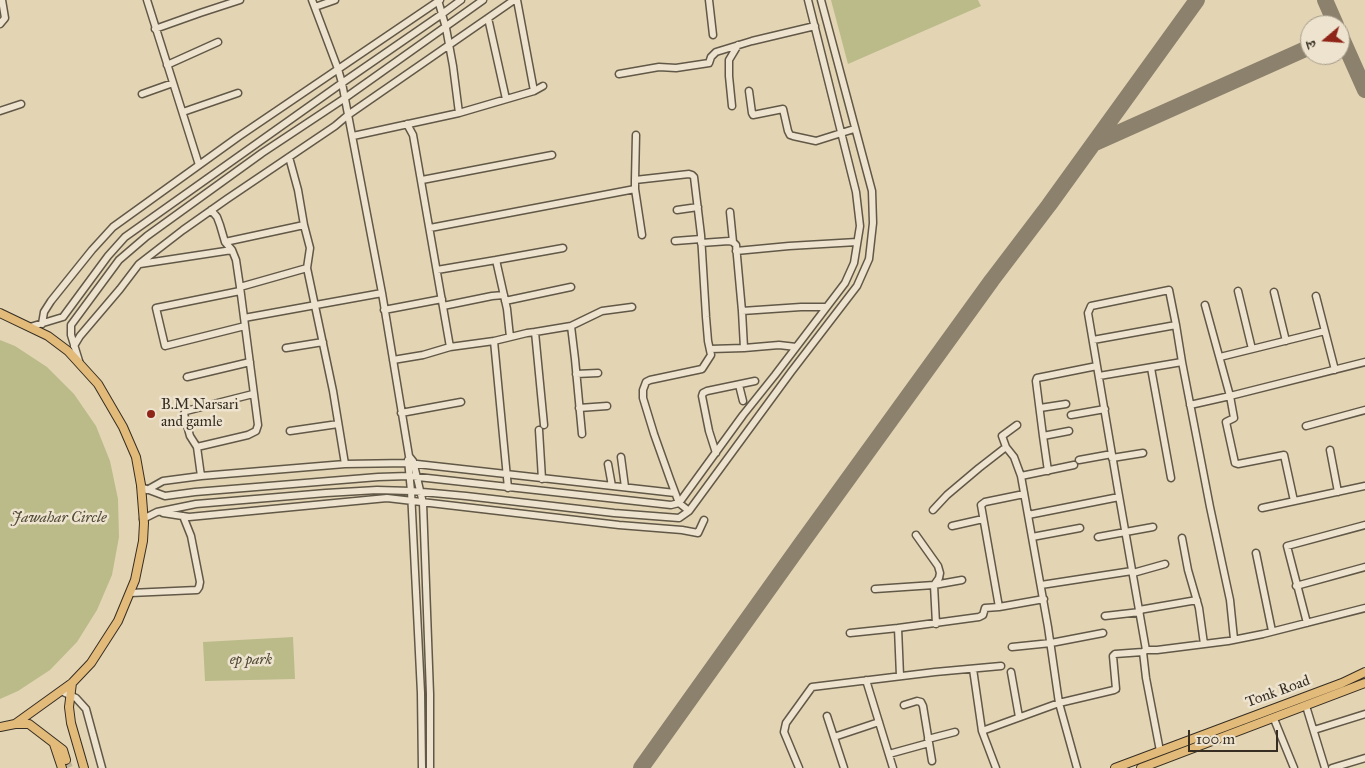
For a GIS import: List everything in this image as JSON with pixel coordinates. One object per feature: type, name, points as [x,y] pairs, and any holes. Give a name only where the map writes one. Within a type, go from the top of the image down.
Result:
[{"type":"main road","points":[[0,313],[48,336],[68,351],[98,384],[123,427],[136,457],[144,488],[143,541],[135,580],[118,621],[91,663],[72,684],[16,724]]},
{"type":"main road","name":"Tonk Road","points":[[1115,768],[1342,683],[1365,672]]},
{"type":"main road","points":[[72,684],[69,707],[71,723],[84,768]]},
{"type":"main road","name":"Tonk Road","points":[[1141,768],[1365,684]]},
{"type":"main road","points":[[0,727],[29,724],[62,750],[66,760]]},
{"type":"main road","points":[[53,742],[62,768]]},
{"type":"street","points":[[0,24],[5,18],[2,0]]},
{"type":"street","points":[[146,0],[199,165]]},
{"type":"street","points":[[155,29],[240,0]]},
{"type":"street","points":[[335,0],[313,3],[342,83],[382,293],[410,461],[413,476],[423,503],[430,694],[430,768]]},
{"type":"street","points":[[42,324],[44,312],[51,301],[113,227],[199,165],[439,0],[453,66],[459,112]]},
{"type":"street","points":[[30,327],[63,317],[108,256],[126,237],[461,0]]},
{"type":"street","points":[[81,365],[71,335],[71,325],[119,260],[154,230],[262,153],[446,28],[483,0]]},
{"type":"street","points":[[74,346],[80,336],[139,264],[211,210],[515,0],[534,91]]},
{"type":"street","points":[[708,0],[712,35]]},
{"type":"street","points":[[144,488],[165,496],[378,476],[413,476],[671,506],[679,503],[743,414],[845,282],[854,263],[860,226],[856,192],[808,0]]},
{"type":"street","points":[[143,520],[157,512],[196,504],[378,490],[411,491],[614,513],[679,518],[689,511],[857,286],[869,259],[873,223],[872,191],[821,0]]},
{"type":"street","points":[[488,18],[506,99]]},
{"type":"street","points":[[619,74],[660,67],[676,68],[709,63],[716,52],[738,45],[828,27]]},
{"type":"street","points":[[167,65],[218,42]]},
{"type":"street","points":[[732,106],[729,60],[738,45]]},
{"type":"street","points":[[142,94],[173,83]]},
{"type":"street","points":[[352,136],[459,112],[534,91],[544,86]]},
{"type":"street","points":[[749,91],[753,115],[783,109],[790,135],[816,141],[854,129]]},
{"type":"street","points":[[183,112],[238,93]]},
{"type":"street","points":[[0,110],[21,104]]},
{"type":"street","points":[[407,124],[414,135],[450,347]]},
{"type":"street","points":[[636,135],[635,189],[642,235]]},
{"type":"street","points":[[422,180],[552,156]]},
{"type":"street","points":[[289,157],[310,248],[307,268],[323,342],[345,464]]},
{"type":"street","points":[[635,180],[692,175],[694,178],[711,355],[702,369],[650,380],[646,382],[643,390],[643,398],[654,434],[675,493],[679,503],[689,511]]},
{"type":"street","points":[[430,228],[635,189]]},
{"type":"street","points":[[677,210],[698,207]]},
{"type":"street","points":[[197,447],[248,435],[256,431],[258,425],[236,260],[232,250],[225,242],[220,225],[211,210]]},
{"type":"street","points":[[730,212],[733,242],[736,245],[744,348]]},
{"type":"street","points":[[225,242],[304,225]]},
{"type":"street","points":[[675,241],[733,242]]},
{"type":"street","points":[[736,251],[857,242]]},
{"type":"street","points":[[437,270],[563,248]]},
{"type":"street","points":[[139,264],[232,250]]},
{"type":"street","points":[[496,260],[505,298],[510,337]]},
{"type":"street","points":[[245,326],[164,346],[156,308],[240,289],[307,268]]},
{"type":"street","points":[[384,310],[492,296],[505,298],[571,287]]},
{"type":"street","points":[[1160,751],[1146,678],[1139,611],[1088,313],[1091,306],[1169,290],[1210,507],[1230,600],[1234,639]]},
{"type":"street","points":[[1238,291],[1252,349]]},
{"type":"street","points":[[1274,292],[1286,341]]},
{"type":"street","points":[[244,318],[382,293]]},
{"type":"street","points":[[1316,296],[1335,370]]},
{"type":"street","points":[[1205,306],[1230,396],[1234,418],[1226,422],[1235,463],[1284,455],[1294,501]]},
{"type":"street","points":[[393,360],[423,355],[450,347],[494,341],[571,326],[602,311],[632,307]]},
{"type":"street","points":[[742,311],[826,307]]},
{"type":"street","points":[[1093,340],[1176,325]]},
{"type":"street","points":[[571,326],[582,434]]},
{"type":"street","points":[[1220,357],[1325,331]]},
{"type":"street","points":[[535,332],[542,428],[542,478]]},
{"type":"street","points":[[494,341],[508,488]]},
{"type":"street","points":[[286,348],[323,342]]},
{"type":"street","points":[[710,349],[779,345],[796,347]]},
{"type":"street","points":[[187,376],[250,362]]},
{"type":"street","points":[[1099,376],[1182,362]]},
{"type":"street","points":[[1190,405],[1365,362]]},
{"type":"street","points":[[1048,471],[1037,378],[1097,366]]},
{"type":"street","points":[[1151,368],[1171,478]]},
{"type":"street","points":[[576,374],[598,373]]},
{"type":"street","points":[[716,452],[709,431],[703,393],[756,382]]},
{"type":"street","points":[[739,385],[743,402]]},
{"type":"street","points":[[201,476],[197,447],[190,436],[184,414],[186,411],[254,394]]},
{"type":"street","points":[[401,413],[461,402]]},
{"type":"street","points":[[1040,408],[1066,404]]},
{"type":"street","points":[[579,408],[607,406]]},
{"type":"street","points":[[1071,415],[1105,409]]},
{"type":"street","points":[[1306,426],[1365,410]]},
{"type":"street","points":[[290,431],[338,424]]},
{"type":"street","points":[[1017,425],[1002,436],[1006,447],[1014,457],[1021,476],[1044,599],[1058,703],[1077,768]]},
{"type":"street","points":[[1043,436],[1069,431]]},
{"type":"street","points":[[934,510],[940,502],[966,479],[1006,447]]},
{"type":"street","points":[[1330,450],[1338,492]]},
{"type":"street","points":[[1079,460],[1143,453]]},
{"type":"street","points":[[621,457],[625,487]]},
{"type":"street","points":[[144,488],[163,481],[201,476],[345,464],[410,461],[507,475],[675,493]]},
{"type":"street","points":[[608,464],[612,486]]},
{"type":"street","points":[[1021,476],[1074,465]]},
{"type":"street","points":[[413,476],[411,491],[422,699],[422,768]]},
{"type":"street","points":[[1262,508],[1365,486]]},
{"type":"street","points":[[999,607],[981,505],[985,502],[1024,494]]},
{"type":"street","points":[[1028,515],[1119,497]]},
{"type":"street","points":[[157,512],[189,517],[387,498],[619,526],[682,530],[698,533],[704,520]]},
{"type":"street","points":[[130,593],[197,590],[200,582],[191,536],[183,516]]},
{"type":"street","points":[[952,526],[983,519]]},
{"type":"street","points":[[1307,623],[1287,546],[1365,525]]},
{"type":"street","points":[[1098,538],[1153,527]]},
{"type":"street","points":[[1032,537],[1080,528]]},
{"type":"street","points":[[916,535],[938,566],[940,573],[934,585],[936,624]]},
{"type":"street","points":[[1182,538],[1188,570],[1197,600],[1204,644]]},
{"type":"street","points":[[1256,553],[1272,632]]},
{"type":"street","points":[[1041,585],[1132,572],[1165,564]]},
{"type":"street","points":[[1296,586],[1365,567]]},
{"type":"street","points":[[875,589],[934,585],[962,580]]},
{"type":"street","points":[[850,633],[936,624],[979,617],[983,615],[985,608],[1044,599]]},
{"type":"street","points":[[1105,616],[1197,600]]},
{"type":"street","points":[[982,731],[1058,703],[1116,689],[1113,656],[1115,654],[1234,639],[1272,632],[1365,608]]},
{"type":"street","points":[[898,628],[900,676]]},
{"type":"street","points":[[1012,647],[1051,643],[1103,633]]},
{"type":"street","points":[[799,768],[784,732],[786,723],[812,687],[1001,666]]},
{"type":"street","points":[[973,668],[982,731],[996,768]]},
{"type":"street","points":[[1011,672],[1019,717]]},
{"type":"street","points":[[866,680],[893,768]]},
{"type":"street","points":[[61,691],[76,698],[86,709],[102,768]]},
{"type":"street","points":[[904,705],[921,702],[932,761]]},
{"type":"street","points":[[1306,706],[1325,768]]},
{"type":"street","points":[[1314,730],[1365,714]]},
{"type":"street","points":[[827,716],[844,768]]},
{"type":"street","points":[[1274,718],[1294,768]]},
{"type":"street","points":[[834,737],[879,722]]},
{"type":"street","points":[[889,754],[955,732]]},
{"type":"street","points":[[1332,768],[1365,758]]},
{"type":"green space","points":[[831,0],[978,0],[981,6],[848,64]]},
{"type":"green space","name":"Jawahar Circle","points":[[0,340],[15,346],[47,367],[74,394],[96,426],[110,461],[118,499],[119,537],[112,575],[97,610],[77,642],[50,670],[18,691],[0,699]]},
{"type":"green space","name":"ep park","points":[[293,637],[295,679],[205,681],[203,642]]},
{"type":"taxiway","points":[[641,768],[992,280],[1049,205],[1197,0]]},
{"type":"taxiway","points":[[1325,0],[1332,15]]},
{"type":"taxiway","points":[[1093,144],[1300,51]]},
{"type":"taxiway","points":[[1350,56],[1365,90]]},
{"type":"tunnel","points":[[66,760],[69,768]]},
{"type":"place","name":"B.M Narsari and gamle","points":[[151,414]]}]
